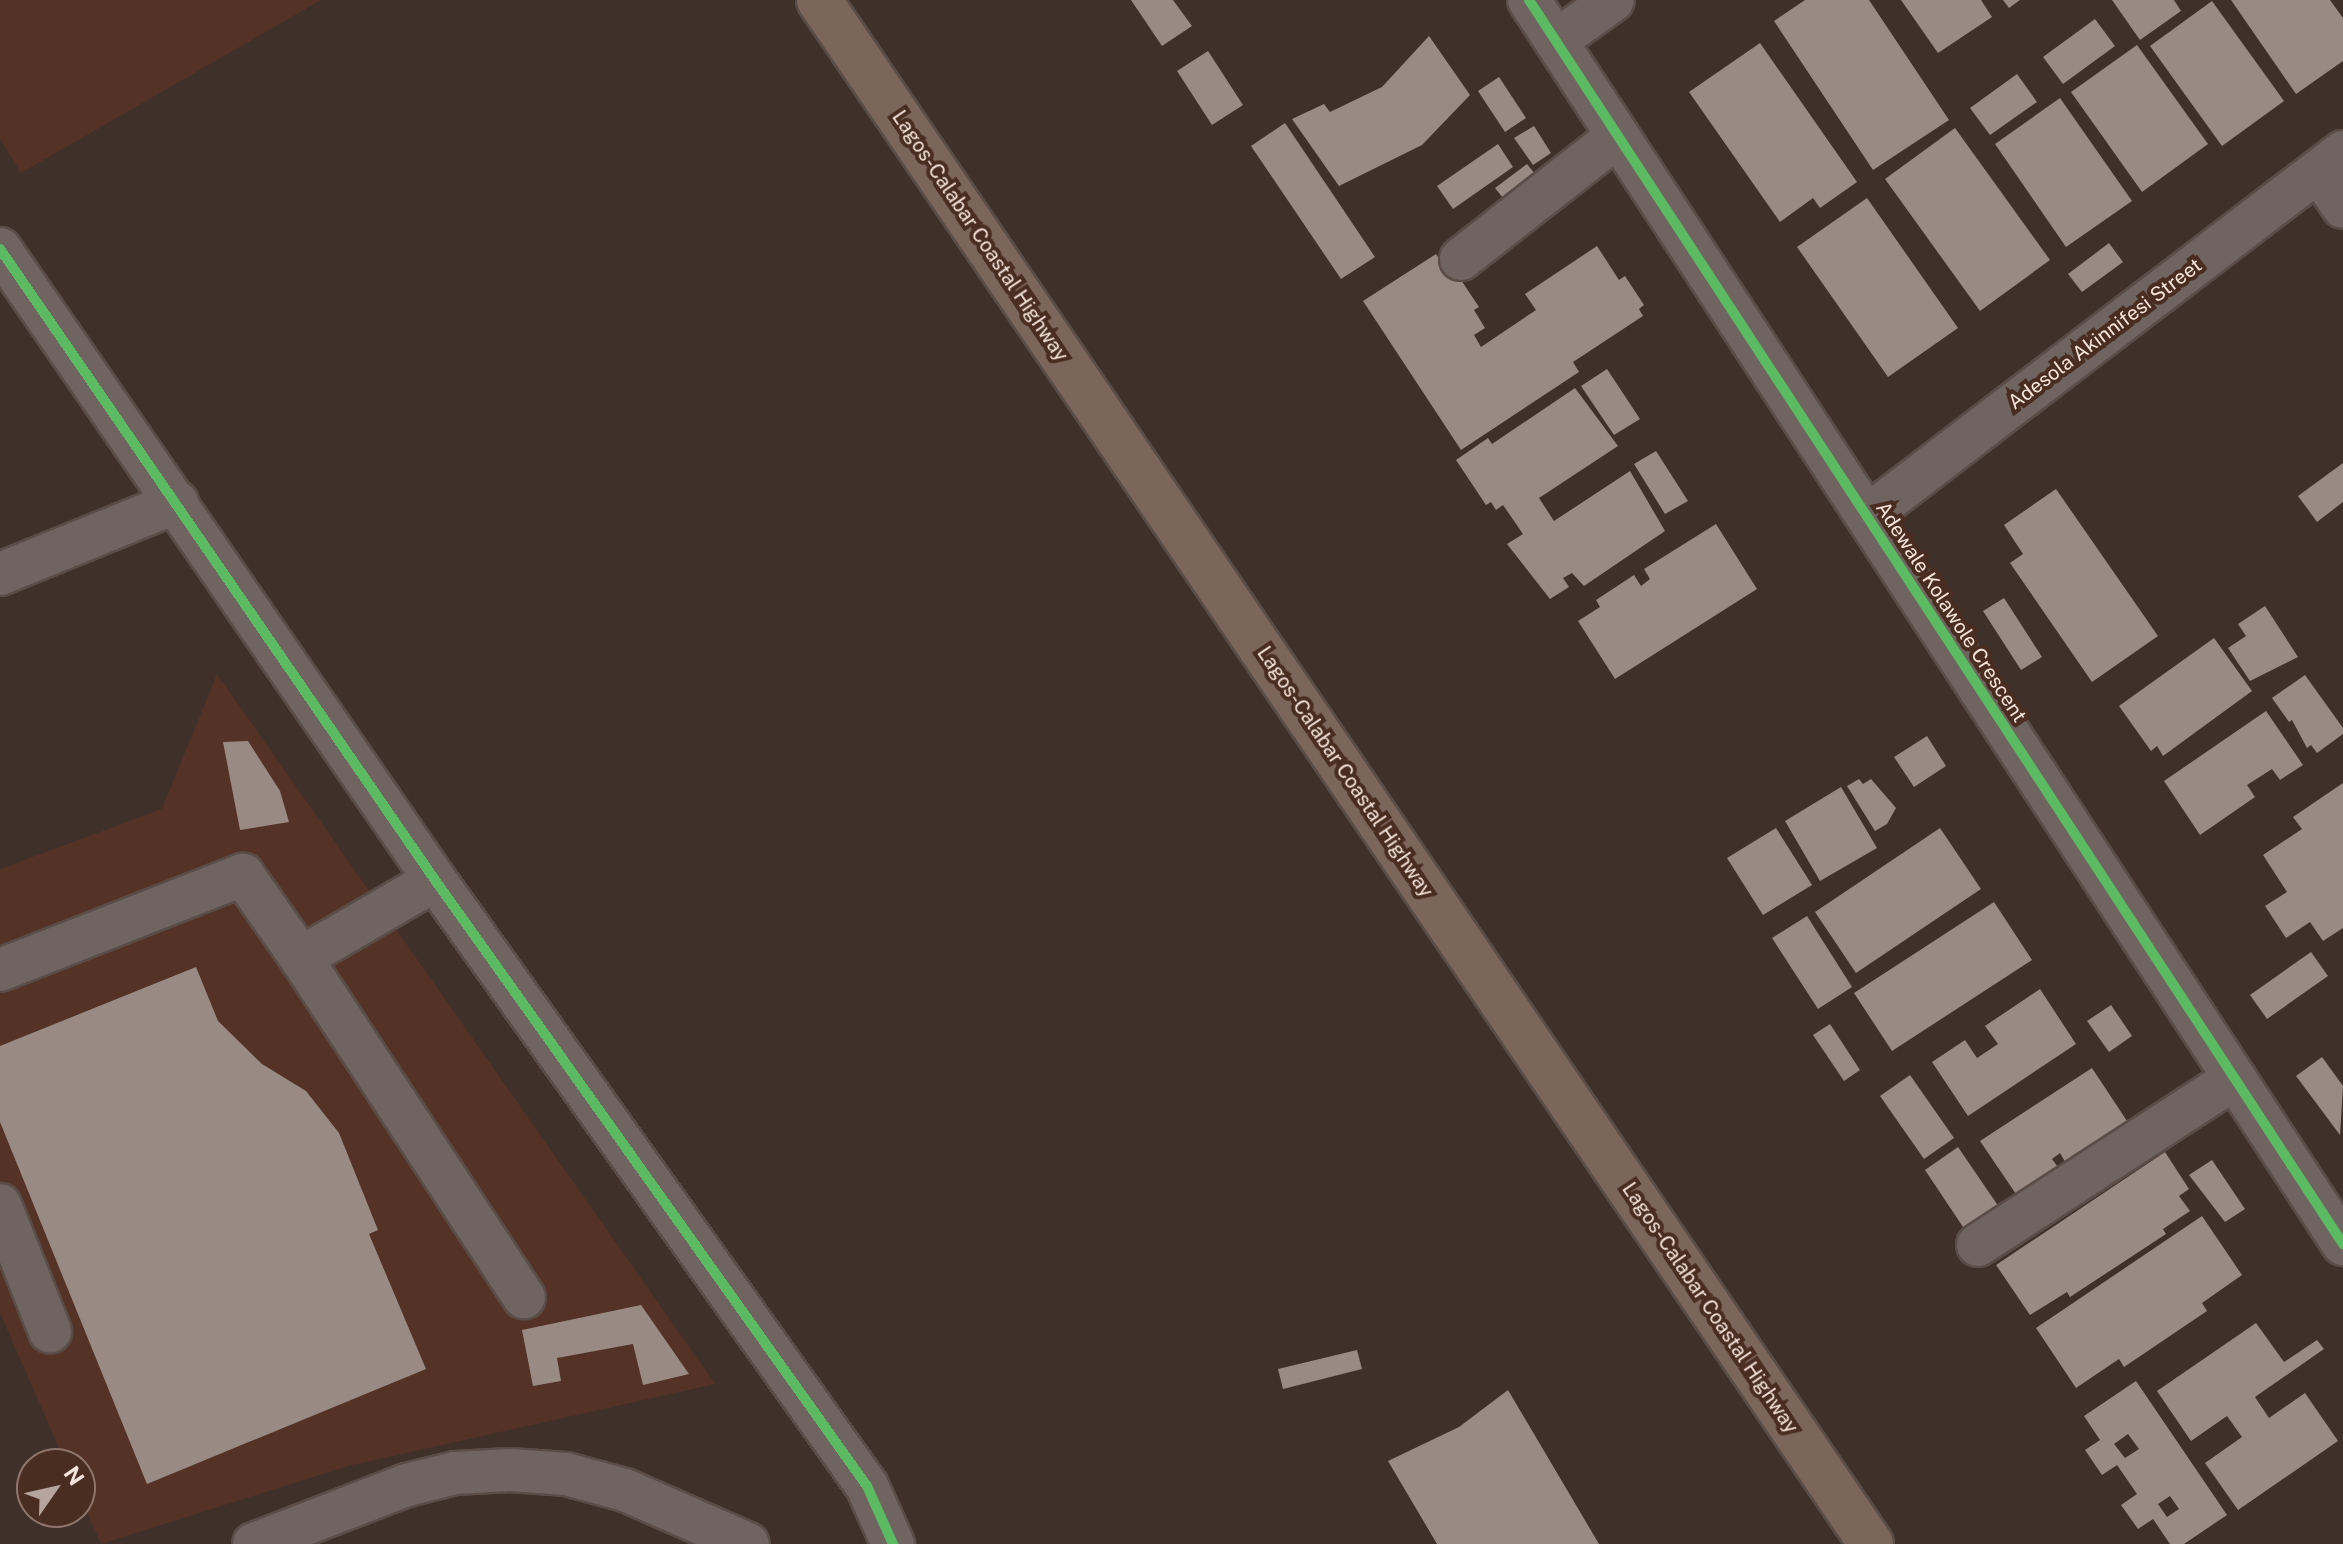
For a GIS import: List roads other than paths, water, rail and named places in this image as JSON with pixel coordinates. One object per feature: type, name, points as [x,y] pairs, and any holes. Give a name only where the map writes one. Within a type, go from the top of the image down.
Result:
[{"type":"highway","name":"Lagos-Calabar Coastal Highway","points":[[819,0],[1871,1544]]},
{"type":"street","name":"Adewale Kolawole Crescent","points":[[1529,0],[2343,1244]]},
{"type":"street","points":[[1556,41],[1613,0]]},
{"type":"street","points":[[1461,259],[1618,136]]},
{"type":"street","points":[[2331,161],[2343,207]]},
{"type":"street","name":"Adesola Akinnifesi Street","points":[[1867,516],[2331,161]]},
{"type":"street","points":[[0,249],[435,880],[867,1486],[919,1544]]},
{"type":"street","points":[[0,574],[177,502]]},
{"type":"street","points":[[0,970],[243,875],[524,1297]]},
{"type":"street","points":[[301,958],[435,880]]},
{"type":"street","points":[[1978,1245],[2235,1078]]},
{"type":"street","points":[[0,1205],[50,1331]]},
{"type":"street","points":[[254,1544],[407,1485],[455,1473],[510,1470],[566,1474],[625,1490],[748,1544]]},
{"type":"street","points":[[867,1486],[893,1544]]}]
